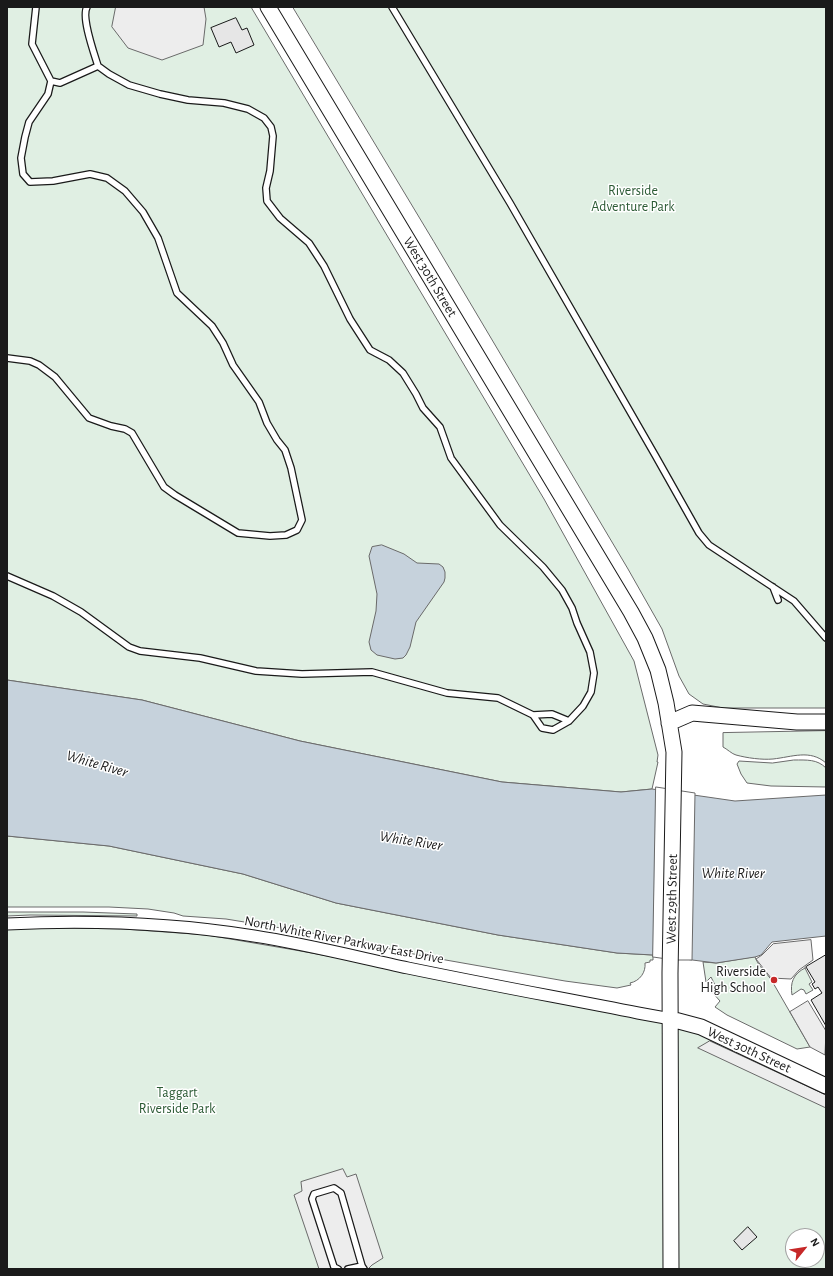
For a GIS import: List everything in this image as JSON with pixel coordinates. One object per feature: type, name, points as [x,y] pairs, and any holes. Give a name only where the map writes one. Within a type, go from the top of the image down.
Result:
[{"type":"main road","name":"West 30th Street","points":[[268,7],[591,547]]},
{"type":"main road","name":"West 29th Street","points":[[591,547],[635,619],[645,638],[658,670],[666,703],[674,752],[670,973],[670,1269]]},
{"type":"main road","points":[[669,723],[692,713],[797,722],[826,722]]},
{"type":"main road","name":"West 30th Street","points":[[671,1019],[701,1027],[826,1086]]},
{"type":"street","name":"North White River Parkway East Drive","points":[[7,924],[43,923],[171,926],[253,935],[328,949],[423,971],[638,1014],[671,1019]]},
{"type":"lane","points":[[36,7],[32,44],[51,81],[48,94]]},
{"type":"lane","points":[[87,7],[85,18],[98,66],[110,74],[129,85],[160,94],[188,100],[224,103],[248,109],[264,118],[271,127],[273,136],[270,171],[266,188],[267,201],[280,218],[309,243],[324,266],[350,319],[370,350],[389,360],[403,372],[423,408],[440,427],[451,458],[500,524],[562,590],[572,608],[590,652],[594,673],[591,692],[584,706],[569,721],[553,730],[542,728],[533,715]]},
{"type":"lane","points":[[392,7],[510,203],[699,534],[708,545],[794,601],[826,638]]},
{"type":"lane","points":[[7,358],[30,361],[39,365],[56,376],[90,418],[111,426],[125,429],[132,433],[164,487],[214,520],[238,533],[270,536],[286,535],[296,530],[302,520],[291,468],[285,450],[267,423],[259,402],[233,365],[223,343],[212,326],[177,293],[158,238],[142,212],[126,191],[107,178],[90,174],[53,181],[30,182],[23,174],[21,158],[25,137],[30,122],[48,94],[60,83],[98,66]]},
{"type":"lane","points":[[51,81],[60,83]]},
{"type":"lane","points":[[7,576],[53,596],[81,612],[128,647],[140,651],[200,658],[262,671],[302,674],[372,672],[447,693],[498,698],[533,715],[552,714],[569,721]]},
{"type":"lane","points":[[772,586],[778,600]]},
{"type":"lane","points":[[338,1269],[334,1267],[312,1199],[314,1194],[334,1188],[341,1193],[363,1267],[348,1269]]},
{"type":"green space","points":[[7,7],[251,7],[544,499],[634,661],[658,755],[658,762],[652,789],[621,792],[502,782],[300,741],[142,700],[7,680]]},
{"type":"green space","name":"Riverside Adventure Park","points":[[293,7],[826,7],[826,708],[723,708],[703,704],[689,694],[679,676],[662,629],[628,569]]},
{"type":"green space","points":[[826,731],[826,763],[814,756],[807,755],[769,759],[750,758],[734,754],[723,747],[723,733]]},
{"type":"green space","points":[[794,760],[812,761],[823,765],[826,768],[826,787],[771,786],[747,783],[737,764],[739,761],[772,763]]},
{"type":"green space","points":[[7,836],[109,846],[243,874],[336,903],[498,935],[617,953],[653,955],[653,960],[645,963],[642,976],[630,983],[631,985],[617,988],[565,981],[423,956],[330,936],[226,919],[183,916],[148,909],[109,907],[7,907]]},
{"type":"green space","points":[[7,912],[83,912],[137,914],[137,916],[7,916]]},
{"type":"green space","name":"Taggart Riverside Park","points":[[7,928],[124,929],[207,935],[671,1019],[826,1093],[826,1269],[7,1269]]},
{"type":"green space","points":[[755,957],[772,981],[810,1047],[797,1049],[727,1015],[715,1007],[720,1001],[712,992],[718,991],[711,977],[706,982],[703,962],[716,963]]},
{"type":"green space","points":[[805,968],[812,982],[809,984],[813,990],[806,994],[804,990],[801,989],[792,995],[793,979],[801,970]]},
{"type":"shaded area","points":[[116,7],[204,7],[206,19],[203,45],[162,60],[128,48],[112,27]]},
{"type":"shaded area","points":[[811,940],[813,960],[799,970],[791,979],[771,978],[756,959],[773,944]]},
{"type":"shaded area","points":[[808,1001],[826,1031],[825,1055],[810,1047],[790,1012]]},
{"type":"shaded area","points":[[710,1041],[826,1095],[826,1108],[698,1048]]},
{"type":"shaded area","points":[[343,1169],[347,1177],[356,1174],[383,1258],[368,1269],[319,1269],[294,1195],[302,1191],[301,1182]]},
{"type":"water","points":[[382,545],[404,554],[417,563],[439,564],[443,567],[445,572],[444,582],[416,622],[410,647],[403,658],[395,659],[377,655],[371,650],[369,642],[376,611],[377,594],[369,556],[372,547]]},
{"type":"water","name":"White River","points":[[7,680],[142,700],[300,741],[502,782],[621,792],[652,789],[735,801],[826,795],[826,936],[772,942],[761,955],[716,963],[653,955],[617,953],[498,935],[336,903],[243,874],[109,846],[7,836]]},
{"type":"pier","points":[[656,787],[695,793],[692,960],[674,960],[653,957]]},
{"type":"building","points":[[236,18],[242,30],[247,28],[254,45],[236,53],[231,42],[219,47],[211,28]]},
{"type":"building","points":[[826,955],[826,1026],[811,1000],[822,993],[818,987],[815,989],[812,984],[815,982],[806,967]]},
{"type":"building","points":[[748,1227],[757,1237],[742,1250],[734,1241]]},
{"type":"place","name":"Riverside High School","points":[[774,980]]}]
